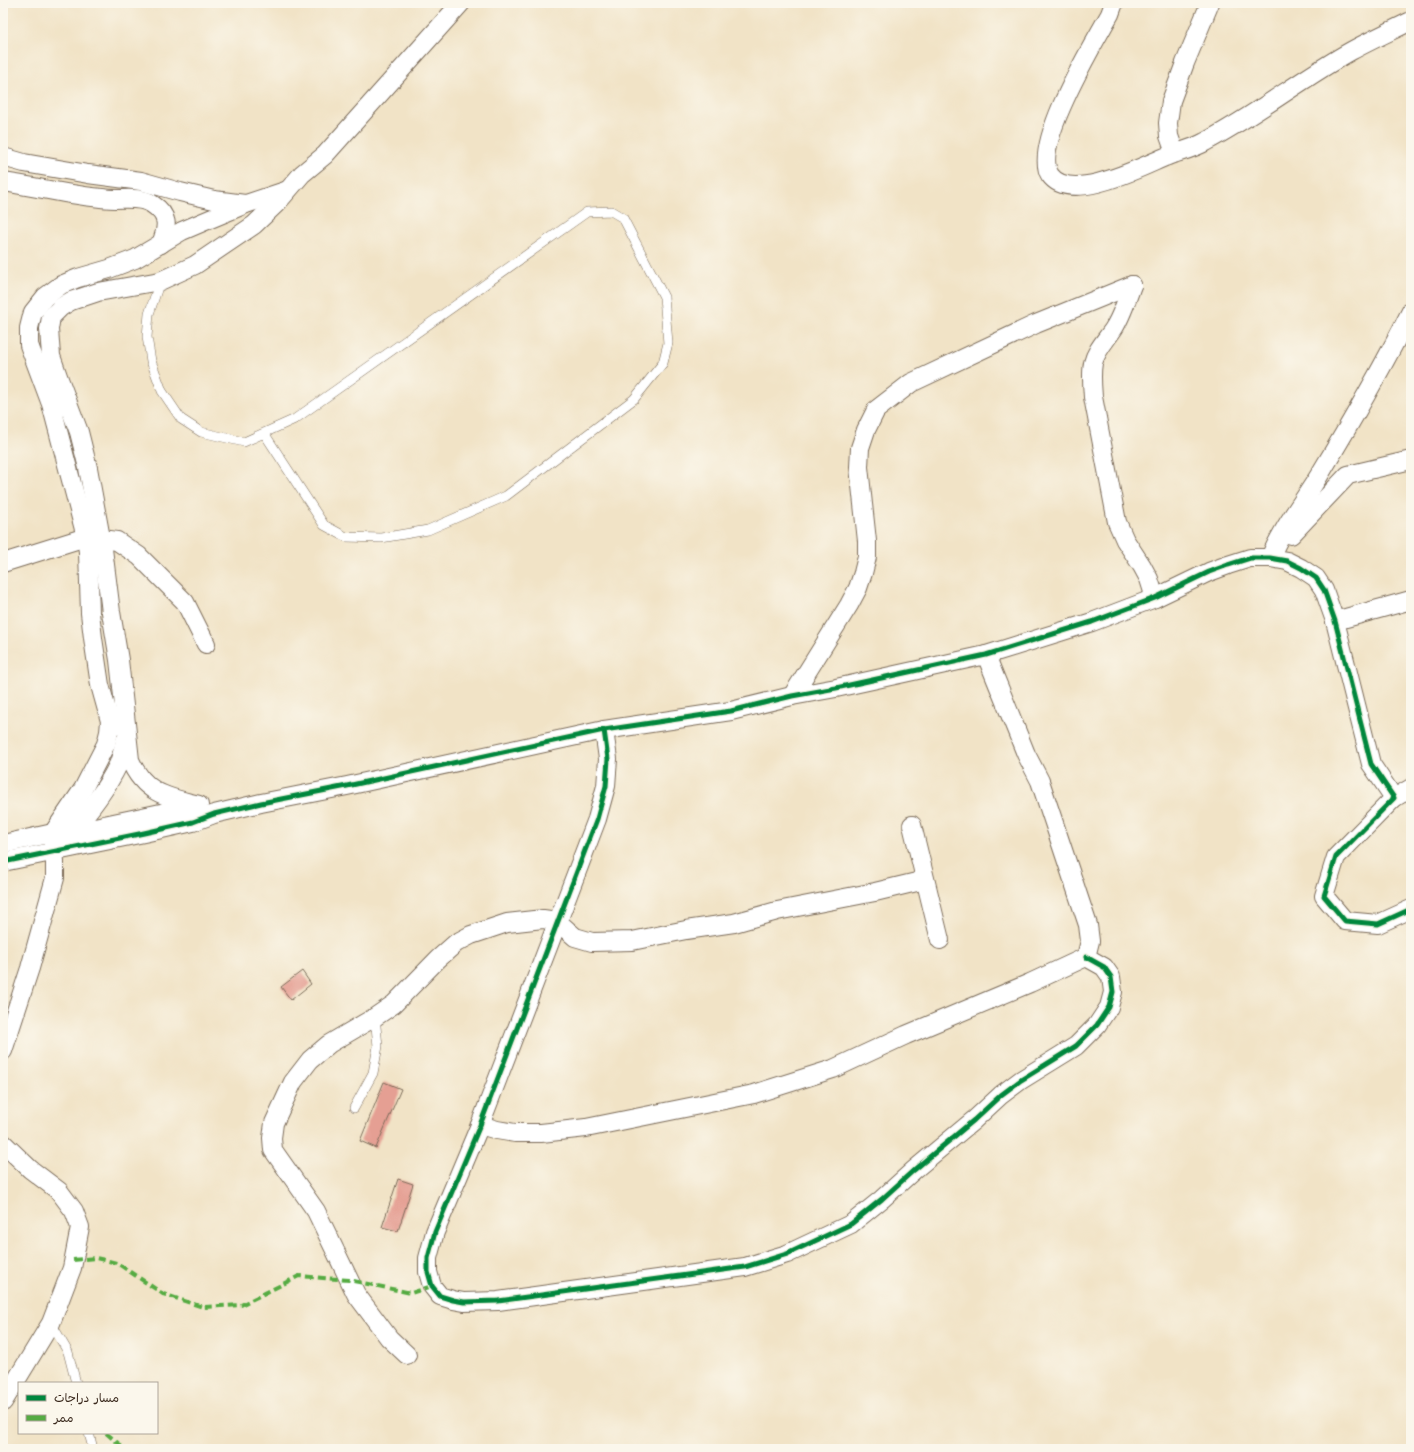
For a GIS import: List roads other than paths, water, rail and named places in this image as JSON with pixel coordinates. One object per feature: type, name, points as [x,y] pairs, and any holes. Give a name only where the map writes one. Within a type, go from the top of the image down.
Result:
[{"type":"street","points":[[3,1051],[30,968],[55,878],[55,862],[53,852],[82,789],[106,744],[110,721],[100,685],[90,613],[88,552],[93,538],[88,468],[79,432],[58,379],[51,356],[49,329],[51,317],[61,307],[72,301],[98,292],[160,281],[196,264],[254,225],[277,203],[302,174],[325,155],[461,3]]},
{"type":"street","points":[[1114,3],[1110,14],[1063,102],[1047,150],[1047,163],[1050,174],[1057,182],[1061,184],[1077,186],[1112,179],[1175,153],[1204,143],[1351,51],[1411,22]]},
{"type":"street","points":[[1175,153],[1169,136],[1168,123],[1171,101],[1210,3]]},
{"type":"street","points":[[3,158],[88,174],[141,180],[194,195],[246,204]]},
{"type":"street","points":[[3,182],[69,194],[108,199],[138,199],[150,203],[160,210],[166,219],[166,231],[161,244]]},
{"type":"street","points":[[198,805],[170,798],[154,790],[142,781],[135,773],[130,760],[126,738],[119,660],[103,549],[93,538],[51,404],[29,345],[29,328],[33,312],[45,297],[61,285],[135,259],[182,231],[246,204],[289,190]]},
{"type":"street","points":[[792,696],[849,605],[858,588],[863,573],[867,557],[867,541],[859,467],[860,448],[866,430],[876,410],[912,383],[1036,324],[1132,285],[1123,312],[1094,361],[1091,376],[1093,397],[1117,522],[1124,540],[1149,579],[1155,598]]},
{"type":"street","points":[[1270,558],[1285,529],[1313,486],[1365,398],[1411,311]]},
{"type":"street","points":[[1270,558],[1348,475],[1411,460]]},
{"type":"street","points":[[3,563],[93,538],[117,541],[139,556],[185,602],[206,644]]},
{"type":"street","points":[[3,862],[186,824],[214,814],[261,803],[347,786],[604,730],[731,711],[792,696],[836,688],[986,655],[1085,624],[1155,598],[1187,582],[1228,565],[1250,558],[1270,558],[1287,561],[1316,578],[1324,590],[1335,621],[1371,764],[1394,798]]},
{"type":"street","points":[[1335,621],[1411,600]]},
{"type":"street","points":[[986,655],[1026,754],[1040,781],[1088,925],[1090,941],[1086,957]]},
{"type":"street","points":[[604,730],[608,759],[606,786],[597,819],[480,1125],[435,1232],[428,1258],[428,1272],[432,1286],[440,1296],[464,1302],[498,1301],[745,1267],[787,1254],[851,1224],[974,1120],[1000,1095],[1021,1080],[1076,1046],[1097,1025],[1109,1006],[1113,992],[1111,978],[1104,967],[1086,957]]},
{"type":"street","points":[[62,832],[93,804],[107,784],[118,765],[126,738]]},
{"type":"street","points":[[1411,788],[1394,798],[1336,858],[1324,896],[1345,921],[1378,924],[1411,909]]},
{"type":"street","points":[[3,844],[198,805],[261,803]]},
{"type":"street","points":[[912,825],[940,940]]},
{"type":"street","points":[[408,1355],[389,1338],[356,1294],[316,1211],[273,1150],[272,1138],[274,1123],[290,1089],[310,1060],[329,1044],[394,1004],[438,958],[456,943],[472,935],[507,923],[543,919],[557,921],[575,937],[592,942],[632,941],[686,930],[734,923],[777,911],[875,892],[925,880]]},
{"type":"street","points":[[480,1125],[516,1133],[541,1133],[586,1128],[754,1094],[833,1069],[906,1035],[1023,986],[1086,957]]},
{"type":"street","points":[[3,1143],[30,1169],[59,1191],[74,1211],[80,1227],[72,1268],[51,1323],[3,1402]]},
{"type":"lane","points":[[160,281],[149,314],[147,337],[151,362],[162,391],[181,419],[201,432],[244,442],[295,419],[587,212],[611,211],[624,218],[664,297],[668,343],[662,364],[634,399],[506,496],[428,530],[381,538],[346,537],[324,525],[264,433]]},
{"type":"lane","points":[[354,1108],[373,1073],[378,1046],[375,1017]]},
{"type":"lane","points":[[51,1323],[68,1352],[76,1382]]},
{"type":"lane","points":[[89,1434],[93,1449]]}]
